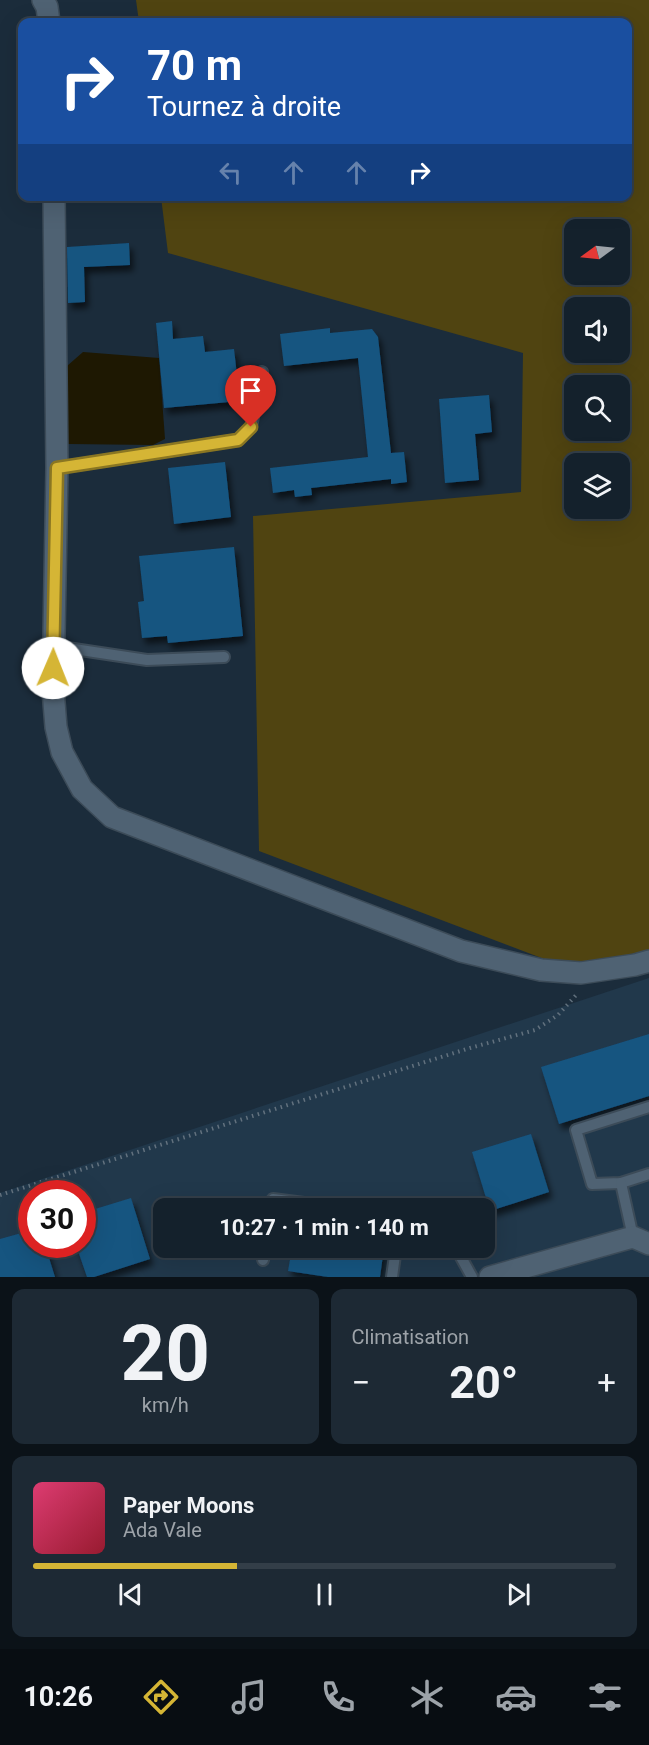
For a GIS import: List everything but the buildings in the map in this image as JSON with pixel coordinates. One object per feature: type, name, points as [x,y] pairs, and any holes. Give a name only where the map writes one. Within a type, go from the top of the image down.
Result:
[{"type":"street","points":[[43,0],[47,7],[48,18]]},
{"type":"street","points":[[54,201],[57,468],[53,690],[56,727],[62,752],[82,789],[112,817],[460,951],[541,970],[581,973],[649,961]]},
{"type":"street","points":[[490,1277],[641,1241]]},
{"type":"lane","points":[[57,468],[238,440],[251,427],[262,372]]},
{"type":"lane","points":[[54,646],[147,660],[224,657]]},
{"type":"lane","points":[[649,1107],[576,1130],[592,1184],[621,1183],[649,1174]]},
{"type":"lane","points":[[621,1183],[641,1241]]},
{"type":"lane","points":[[392,1277],[395,1258]]},
{"type":"lane","points":[[462,1258],[472,1277]]},
{"type":"path","points":[[0,1195],[459,1051],[535,1030],[558,1015],[599,971]]},
{"type":"shaded area","points":[[136,0],[649,0],[649,954],[581,973],[259,851],[253,516],[521,492],[523,353],[168,253],[162,201],[632,201],[632,18],[138,18]]},
{"type":"shaded area","points":[[83,352],[159,358],[165,439],[153,445],[68,444],[67,366]]},
{"type":"shaded area","points":[[649,978],[649,1277],[0,1277],[0,1193],[18,1187],[18,1258],[96,1258],[96,1180],[39,1180]]},
{"type":"route","points":[[53,668],[57,468],[238,440],[251,427]]}]
